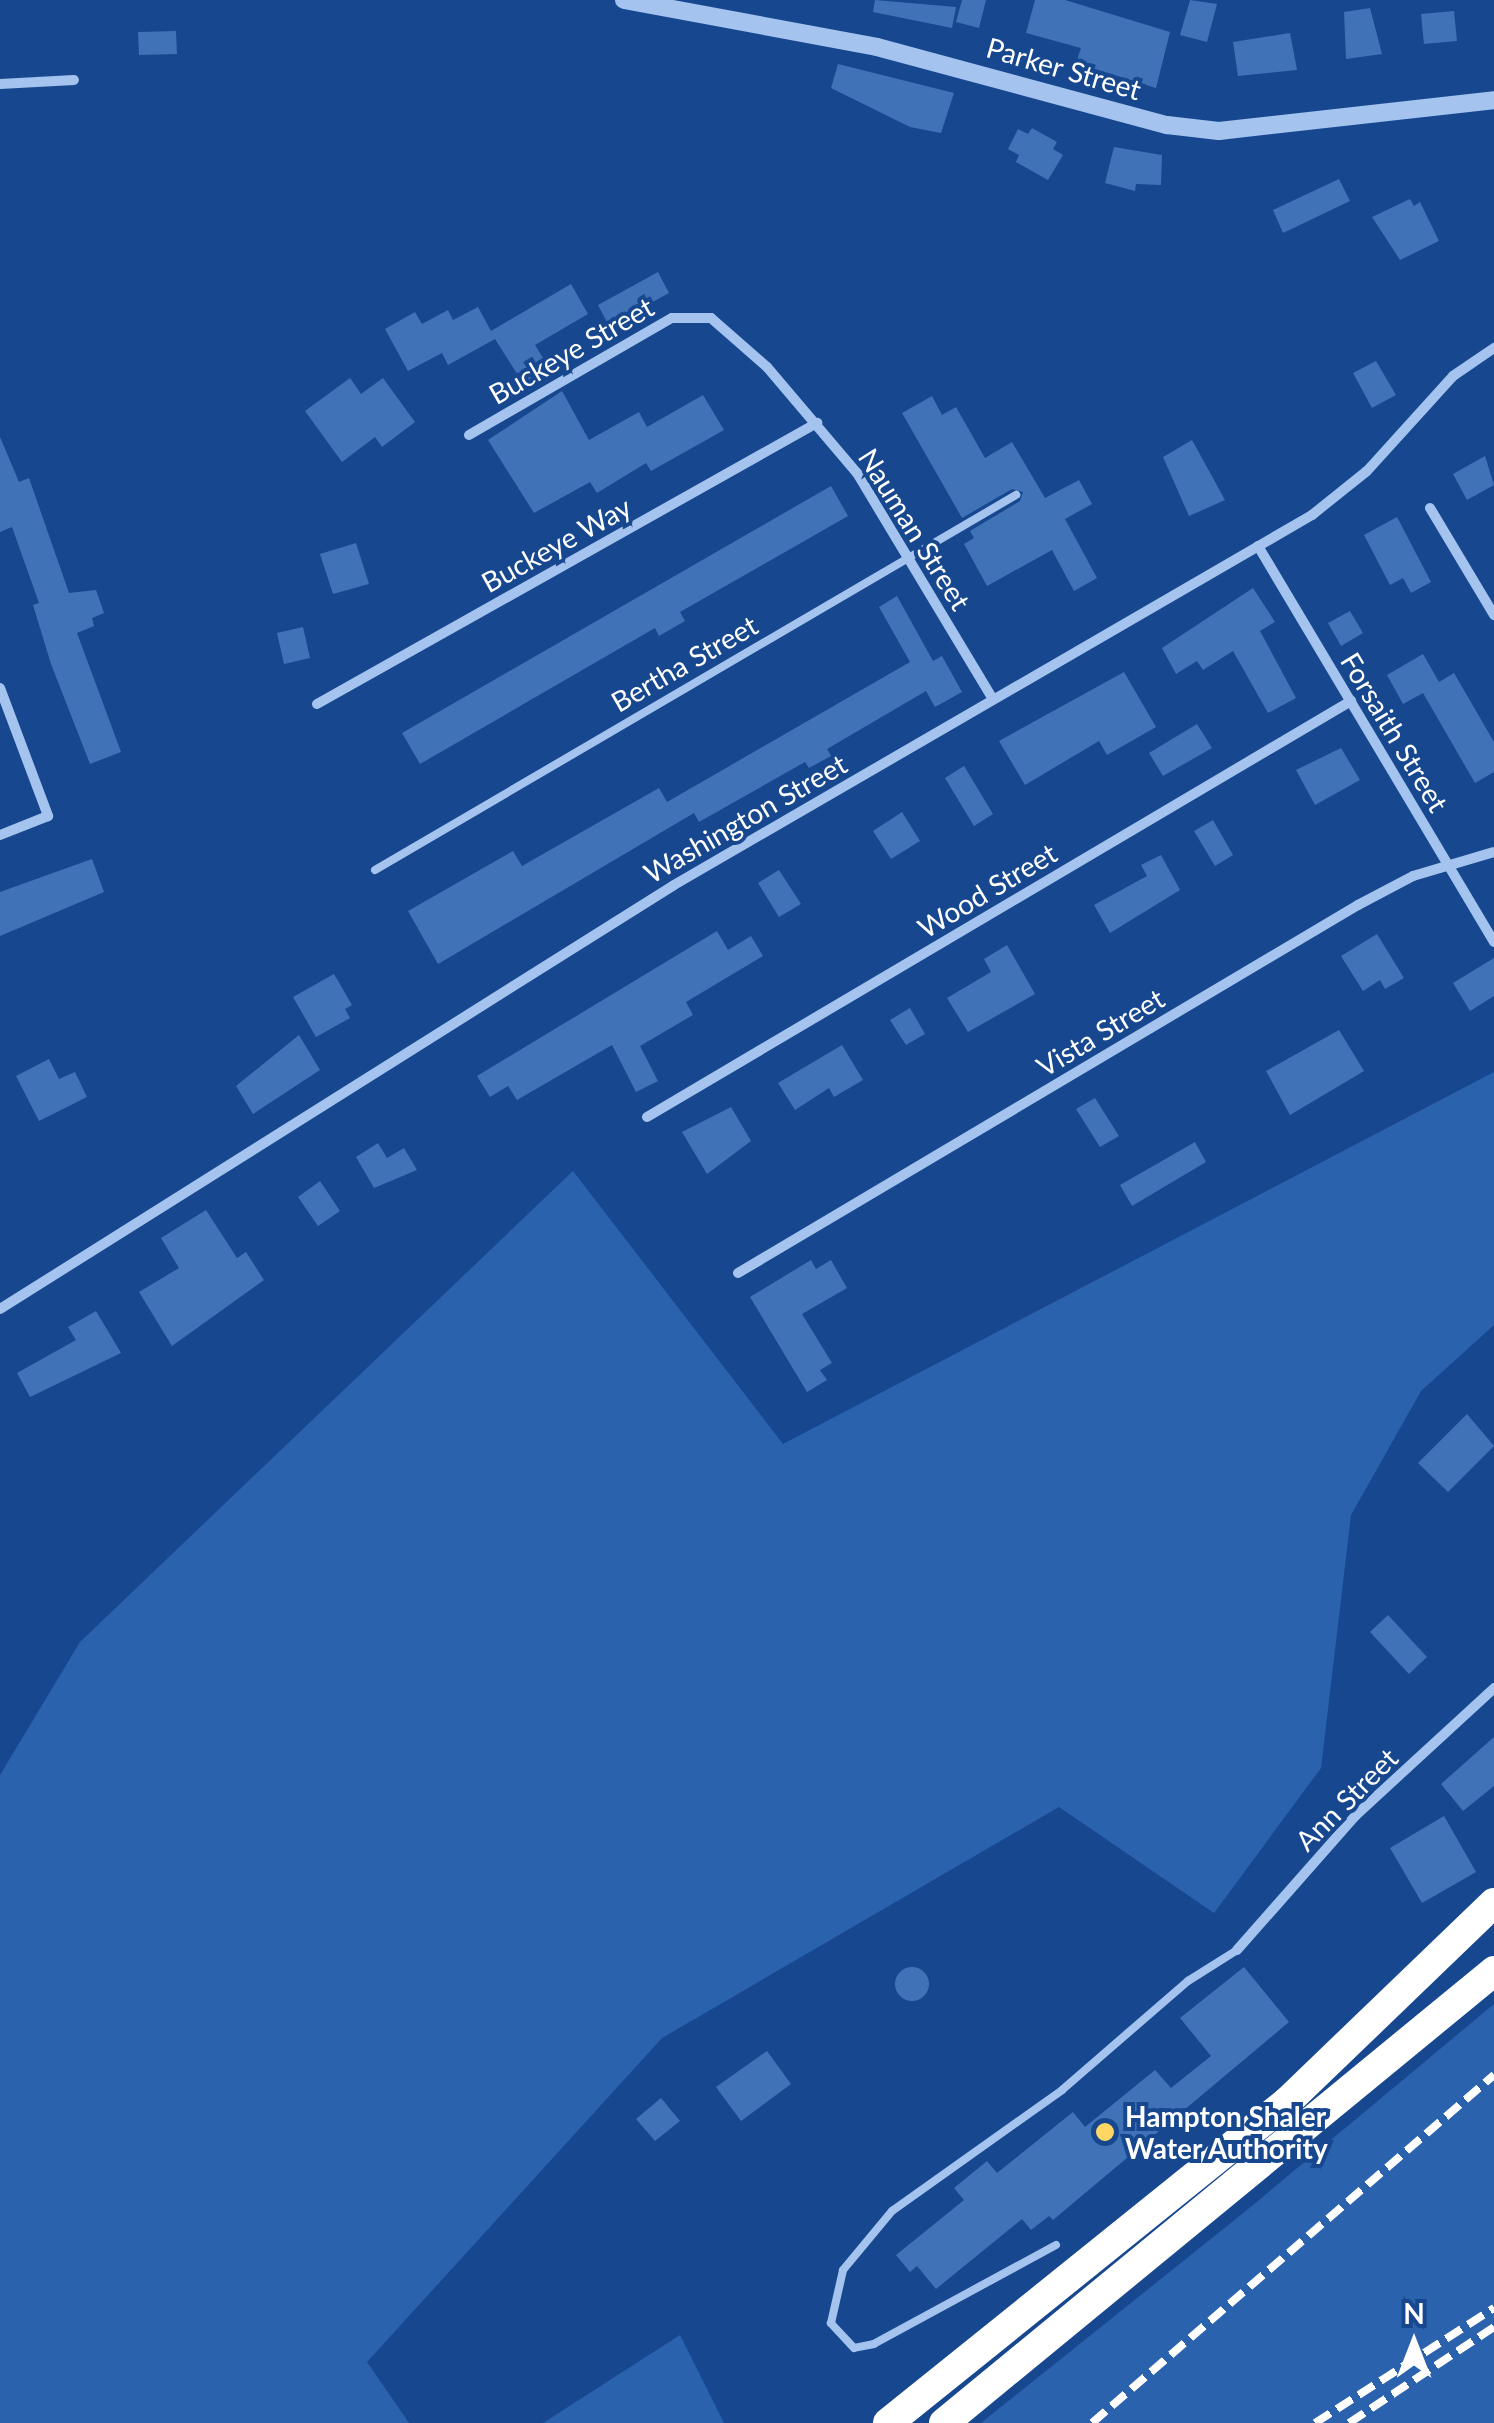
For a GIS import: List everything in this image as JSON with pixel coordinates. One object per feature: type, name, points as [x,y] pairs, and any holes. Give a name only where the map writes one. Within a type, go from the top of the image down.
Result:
[{"type":"highway","points":[[888,2423],[1286,2102],[1494,1903]]},
{"type":"highway","points":[[944,2423],[1494,1970]]},
{"type":"street","name":"Parker Street","points":[[624,0],[877,47],[1097,108],[1202,128],[1271,129],[1494,100]]},
{"type":"street","points":[[0,84],[74,80]]},
{"type":"street","name":"Nauman Street","points":[[697,315],[728,329],[817,423],[857,472],[993,699]]},
{"type":"street","name":"Buckeye Street","points":[[470,434],[672,318],[697,315]]},
{"type":"street","name":"Washington Street","points":[[0,1308],[642,904],[1340,496],[1452,376],[1494,348]]},
{"type":"street","name":"Buckeye Way","points":[[317,704],[817,423]]},
{"type":"street","points":[[1430,508],[1494,615]]},
{"type":"street","name":"Forsaith Street","points":[[1258,546],[1494,942]]},
{"type":"street","points":[[0,688],[48,816],[0,834]]},
{"type":"street","name":"Wood Street","points":[[647,1117],[1351,701]]},
{"type":"street","name":"Vista Street","points":[[738,1273],[1358,905],[1413,876],[1494,852]]},
{"type":"street","name":"Ann Street","points":[[1238,1950],[1355,1816],[1494,1688]]},
{"type":"lane","name":"Bertha Street","points":[[375,870],[1016,495]]},
{"type":"lane","points":[[1056,2245],[874,2344],[854,2348],[831,2323],[843,2270],[892,2211],[1062,2090],[1188,1981],[1238,1950]]},
{"type":"shaded area","points":[[1494,1072],[1494,1325],[1421,1391],[1351,1515],[1321,1768],[1214,1913],[1059,1807],[662,2038],[367,2362],[409,2423],[0,2423],[0,1775],[80,1642],[573,1171],[783,1444]]},
{"type":"shaded area","points":[[1494,2004],[1494,2423],[981,2423],[1247,2210]]},
{"type":"shaded area","points":[[680,2335],[724,2423],[543,2423]]},
{"type":"building","points":[[875,0],[956,7],[952,28],[873,12]]},
{"type":"building","points":[[962,0],[986,0],[979,28],[956,22]]},
{"type":"building","points":[[1035,0],[1065,0],[1170,32],[1156,88],[1076,63],[1081,48],[1026,33]]},
{"type":"building","points":[[1190,0],[1217,4],[1207,42],[1180,35]]},
{"type":"building","points":[[1370,8],[1382,54],[1346,59],[1344,12]]},
{"type":"building","points":[[1454,11],[1457,41],[1424,44],[1421,14]]},
{"type":"building","points":[[176,31],[177,54],[139,55],[138,32]]},
{"type":"building","points":[[1290,33],[1297,70],[1238,76],[1233,42]]},
{"type":"building","points":[[838,64],[954,93],[941,133],[910,127],[831,88]]},
{"type":"building","points":[[1032,128],[1057,142],[1053,149],[1063,155],[1048,180],[1016,162],[1019,155],[1008,149],[1018,129],[1028,134]]},
{"type":"building","points":[[1114,147],[1162,155],[1161,185],[1136,184],[1135,191],[1105,183]]},
{"type":"building","points":[[1339,179],[1350,201],[1283,233],[1273,210]]},
{"type":"building","points":[[1410,199],[1414,206],[1420,202],[1439,241],[1400,260],[1372,217]]},
{"type":"building","points":[[658,272],[669,293],[609,326],[598,305]]},
{"type":"building","points":[[571,284],[588,314],[535,345],[554,376],[528,391],[495,339],[448,365],[442,353],[408,371],[385,329],[415,312],[422,324],[448,310],[453,320],[478,307],[491,331]]},
{"type":"building","points":[[1376,361],[1396,395],[1372,408],[1353,373]]},
{"type":"building","points":[[350,378],[361,394],[383,378],[415,422],[382,447],[375,437],[342,462],[305,411]]},
{"type":"building","points":[[562,391],[589,440],[639,412],[647,427],[703,395],[724,430],[651,471],[646,463],[597,493],[590,482],[534,513],[488,440]]},
{"type":"building","points":[[932,396],[942,415],[956,407],[985,458],[1012,442],[1045,498],[1079,480],[1092,504],[1065,519],[1097,578],[1074,591],[1052,550],[987,586],[964,544],[974,538],[970,531],[1020,501],[1023,492],[1012,489],[962,518],[902,413]]},
{"type":"building","points":[[0,437],[19,482],[29,478],[69,593],[96,590],[104,613],[92,618],[94,626],[77,633],[121,752],[90,764],[51,664],[33,605],[39,603],[12,527],[0,532]]},
{"type":"building","points":[[1192,440],[1225,500],[1189,516],[1163,457]]},
{"type":"building","points":[[1485,456],[1494,485],[1467,500],[1453,474]]},
{"type":"building","points":[[831,486],[848,516],[680,612],[685,621],[659,636],[655,628],[420,764],[402,733]]},
{"type":"building","points":[[1397,517],[1431,582],[1411,593],[1403,578],[1390,585],[1364,535]]},
{"type":"building","points":[[356,543],[369,584],[333,594],[320,554]]},
{"type":"building","points":[[1253,588],[1275,622],[1260,631],[1296,698],[1268,713],[1233,651],[1203,670],[1197,661],[1176,674],[1162,648]]},
{"type":"building","points":[[897,596],[933,661],[942,656],[962,692],[935,707],[926,691],[827,749],[831,756],[809,768],[805,762],[699,822],[694,813],[438,964],[408,911],[513,851],[522,866],[659,788],[667,802],[910,662],[879,607]]},
{"type":"building","points":[[1350,611],[1363,633],[1341,646],[1328,623]]},
{"type":"building","points":[[303,627],[310,658],[284,664],[277,633]]},
{"type":"building","points":[[1423,654],[1439,682],[1454,673],[1494,742],[1494,772],[1475,783],[1423,693],[1403,704],[1387,675]]},
{"type":"building","points":[[1124,672],[1156,727],[1107,755],[1099,741],[1025,785],[999,741]]},
{"type":"building","points":[[1197,724],[1212,748],[1163,776],[1149,753]]},
{"type":"building","points":[[1341,748],[1360,780],[1315,805],[1296,770]]},
{"type":"building","points":[[964,766],[993,814],[974,826],[945,778]]},
{"type":"building","points":[[902,812],[920,841],[891,859],[873,831]]},
{"type":"building","points":[[1213,820],[1233,855],[1215,866],[1194,831]]},
{"type":"building","points":[[1161,855],[1180,890],[1110,933],[1094,905],[1147,876],[1141,865]]},
{"type":"building","points":[[92,859],[104,892],[0,936],[0,892]]},
{"type":"building","points":[[779,870],[801,904],[779,917],[758,883]]},
{"type":"building","points":[[717,931],[728,950],[751,936],[763,956],[686,1002],[693,1015],[640,1046],[658,1081],[636,1092],[612,1045],[517,1100],[508,1086],[490,1097],[477,1076]]},
{"type":"building","points":[[1377,934],[1404,978],[1385,989],[1380,980],[1363,991],[1341,956]]},
{"type":"building","points":[[1007,945],[1035,994],[968,1032],[947,998],[991,972],[984,959]]},
{"type":"building","points":[[1494,958],[1494,996],[1470,1011],[1453,983]]},
{"type":"building","points":[[334,974],[352,1005],[345,1009],[350,1018],[316,1037],[293,997]]},
{"type":"building","points":[[910,1008],[925,1034],[906,1045],[890,1020]]},
{"type":"building","points":[[1339,1030],[1364,1071],[1290,1115],[1266,1071]]},
{"type":"building","points":[[299,1035],[320,1070],[253,1114],[236,1086]]},
{"type":"building","points":[[842,1045],[863,1080],[834,1097],[829,1088],[795,1110],[778,1083]]},
{"type":"building","points":[[49,1059],[59,1079],[75,1072],[87,1097],[39,1121],[16,1076]]},
{"type":"building","points":[[1095,1098],[1119,1136],[1100,1147],[1076,1109]]},
{"type":"building","points":[[731,1107],[751,1141],[707,1174],[682,1132]]},
{"type":"building","points":[[1195,1142],[1206,1162],[1132,1206],[1120,1185]]},
{"type":"building","points":[[378,1143],[387,1158],[404,1148],[417,1170],[374,1188],[356,1157]]},
{"type":"building","points":[[320,1181],[340,1211],[318,1226],[298,1197]]},
{"type":"building","points":[[206,1210],[237,1258],[246,1252],[264,1280],[172,1346],[139,1292],[179,1268],[161,1238]]},
{"type":"building","points":[[811,1260],[816,1269],[831,1260],[847,1288],[802,1314],[832,1363],[820,1370],[827,1380],[807,1392],[750,1297]]},
{"type":"building","points":[[96,1311],[121,1353],[30,1397],[17,1373],[76,1340],[68,1327]]},
{"type":"building","points":[[1467,1414],[1494,1446],[1448,1492],[1418,1463]]},
{"type":"building","points":[[1388,1615],[1427,1657],[1409,1674],[1370,1632]]},
{"type":"building","points":[[1494,1737],[1494,1786],[1463,1811],[1441,1784]]},
{"type":"building","points":[[1444,1816],[1476,1872],[1422,1903],[1390,1848]]},
{"type":"building","points":[[912,1967],[924,1972],[929,1984],[924,1996],[912,2001],[900,1996],[895,1984],[900,1972]]},
{"type":"building","name":"Hampton Shaler Water Authority","points":[[1244,1967],[1289,2022],[1053,2220],[1049,2216],[1031,2230],[1022,2219],[936,2289],[917,2266],[910,2272],[896,2255],[964,2200],[954,2188],[987,2161],[997,2173],[1073,2112],[1085,2127],[1155,2070],[1171,2088],[1211,2056],[1180,2018]]},
{"type":"building","points":[[767,2051],[791,2084],[741,2121],[716,2087]]},
{"type":"building","points":[[661,2098],[680,2121],[655,2141],[636,2119]]},
{"type":"railway","points":[[1092,2423],[1494,2075]]},
{"type":"railway","points":[[1315,2423],[1494,2308]]},
{"type":"railway","points":[[1349,2423],[1494,2327]]},
{"type":"place","name":"Hampton Shaler Water Authority","points":[[1105,2132]]}]
